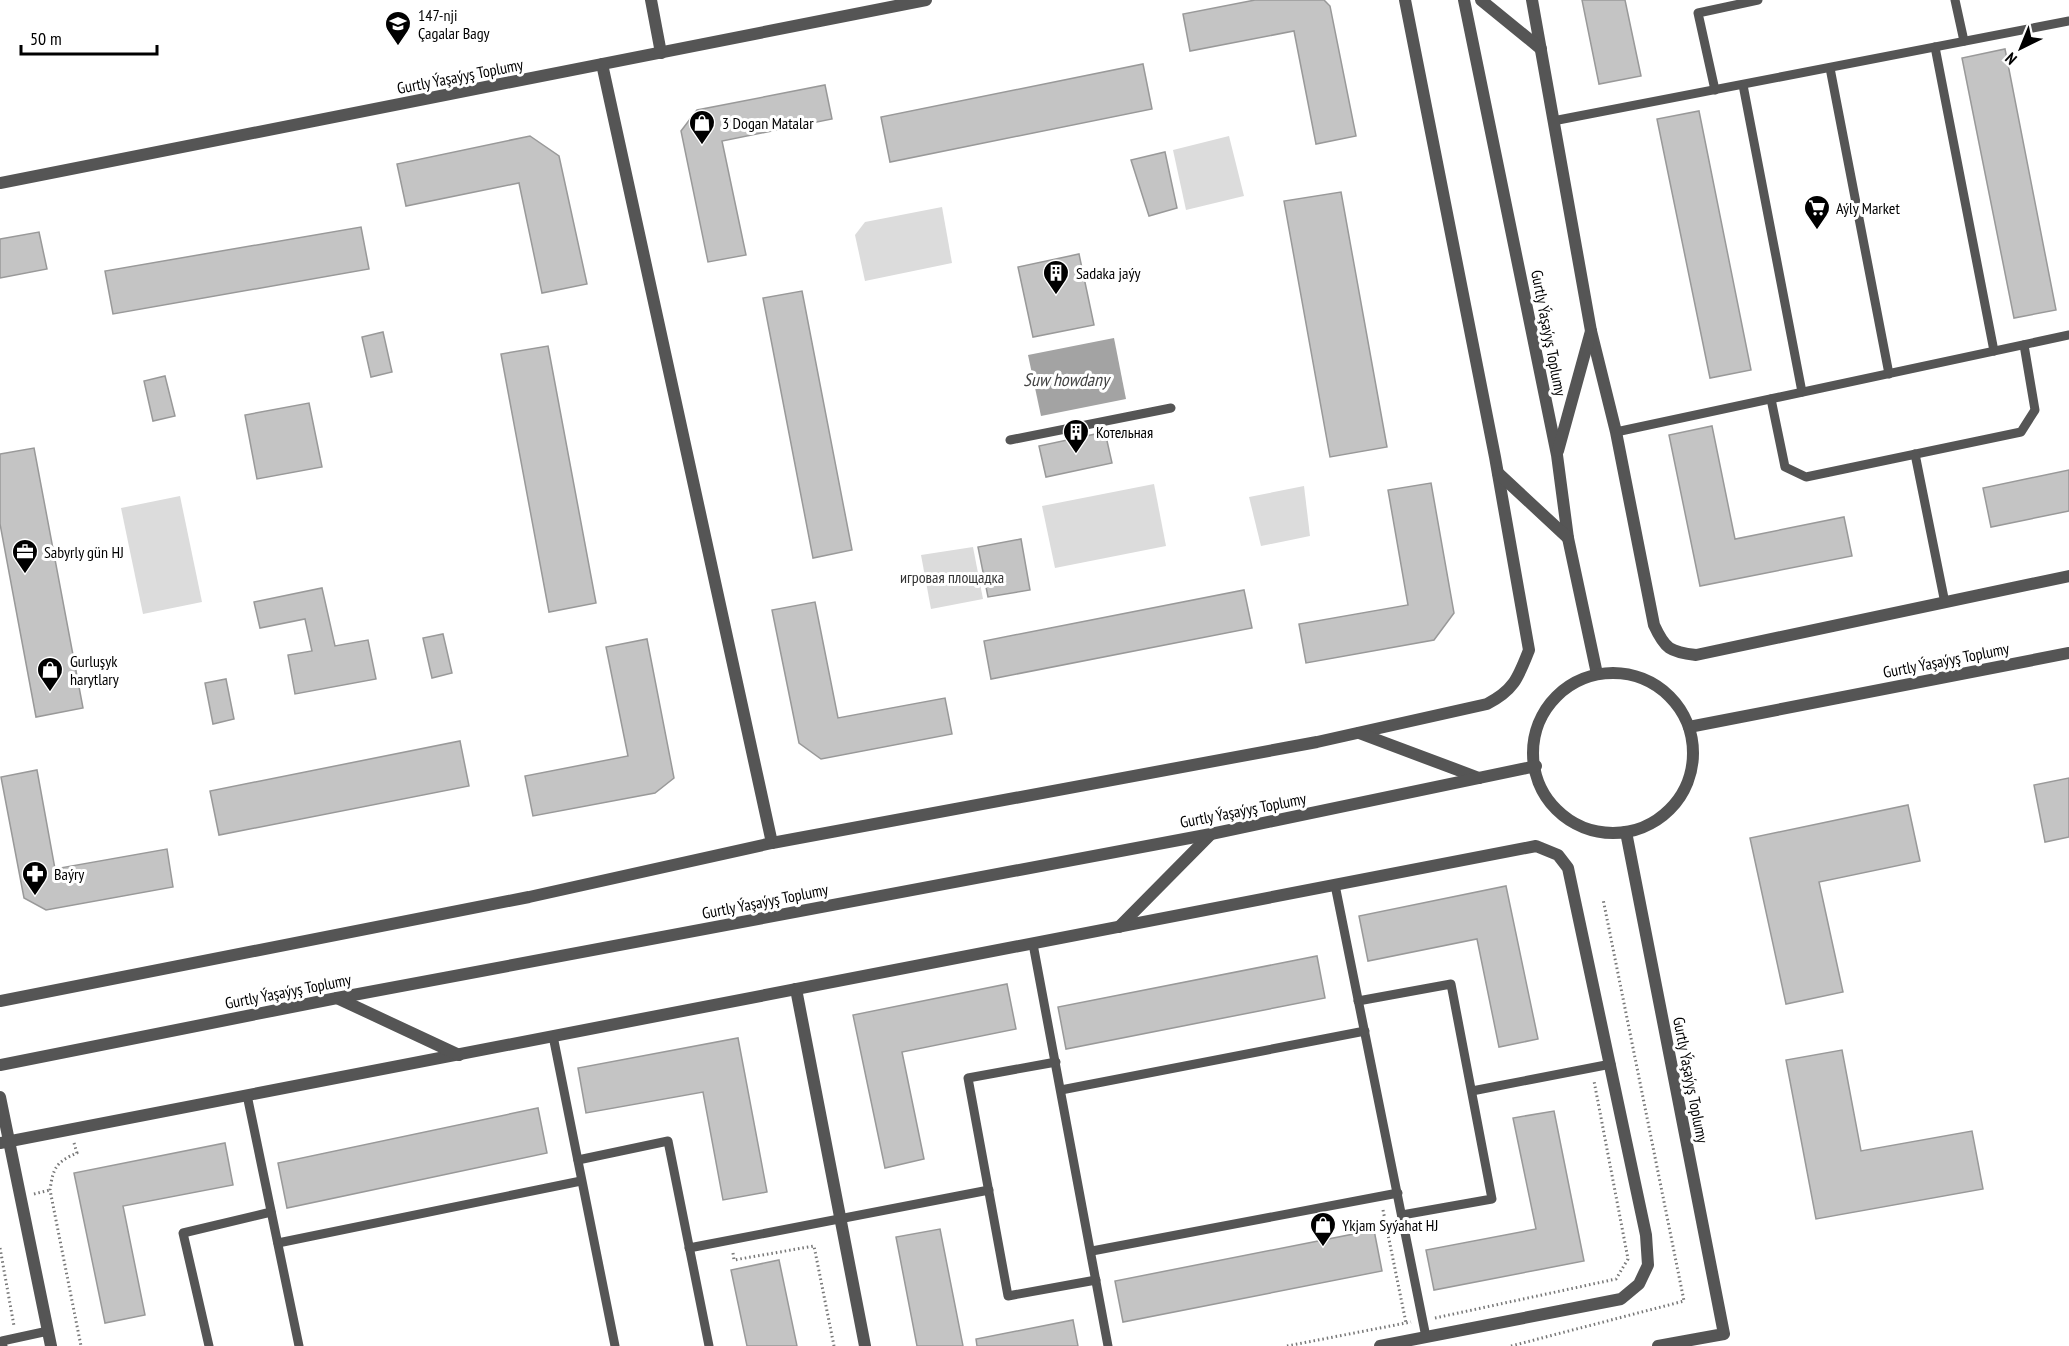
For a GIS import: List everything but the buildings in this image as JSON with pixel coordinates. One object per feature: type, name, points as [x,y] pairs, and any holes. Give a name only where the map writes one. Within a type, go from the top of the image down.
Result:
[{"type":"street","points":[[651,0],[661,52]]},
{"type":"street","name":"Gurtly Ýaşaýyş Toplumy","points":[[0,183],[926,0]]},
{"type":"street","points":[[0,1001],[529,897],[772,843],[1359,733],[1487,705],[1506,694],[1519,675],[1529,650],[1498,473],[1405,0]]},
{"type":"street","name":"Gurtly Ýaşaýyş Toplumy","points":[[1464,0],[1557,455],[1568,538],[1597,674]]},
{"type":"street","points":[[1481,0],[1541,49]]},
{"type":"street","points":[[1532,0],[1592,331],[1616,432],[1654,625],[1663,644],[1677,653],[1696,655],[2069,576]]},
{"type":"street","points":[[602,64],[772,843]]},
{"type":"street","points":[[1557,455],[1592,331]]},
{"type":"street","points":[[1498,473],[1568,538]]},
{"type":"street","name":"Gurtly Ýaşaýyş Toplumy","points":[[1689,727],[2069,652]]},
{"type":"street","points":[[1626,673],[1653,683],[1675,702],[1689,727],[1693,757],[1686,788],[1667,812],[1655,822],[1626,832],[1594,831],[1565,817],[1544,792],[1537,777],[1533,747],[1535,732],[1548,706],[1569,685],[1597,674],[1626,673]]},
{"type":"street","points":[[1359,733],[1480,779]]},
{"type":"street","name":"Gurtly Ýaşaýyş Toplumy","points":[[0,1065],[337,998],[1211,834],[1536,766]]},
{"type":"street","name":"Gurtly Ýaşaýyş Toplumy","points":[[1626,832],[1724,1334],[1658,1346]]},
{"type":"street","points":[[1119,927],[1211,834]]},
{"type":"street","points":[[4,1142],[1536,846],[1558,855],[1568,868],[1646,1235],[1648,1265],[1639,1284],[1622,1299],[1380,1346]]},
{"type":"street","points":[[796,989],[865,1346]]},
{"type":"street","points":[[337,998],[459,1055]]},
{"type":"street","points":[[0,1097],[4,1142],[51,1346]]},
{"type":"lane","points":[[1715,90],[1698,13],[1758,0]]},
{"type":"lane","points":[[1955,0],[1964,42]]},
{"type":"lane","points":[[1553,121],[2069,21]]},
{"type":"lane","points":[[1935,47],[1994,351]]},
{"type":"lane","points":[[1830,68],[1889,374]]},
{"type":"lane","points":[[1743,85],[1802,392]]},
{"type":"lane","points":[[1616,432],[2069,335]]},
{"type":"lane","points":[[1771,399],[1785,467],[1806,477],[2020,432],[2035,410],[2024,345]]},
{"type":"lane","points":[[1010,440],[1171,408]]},
{"type":"lane","points":[[1915,454],[1945,603]]},
{"type":"lane","points":[[1335,885],[1426,1337]]},
{"type":"lane","points":[[1034,944],[1108,1346]]},
{"type":"lane","points":[[1358,1001],[1451,984],[1492,1199],[1402,1215]]},
{"type":"lane","points":[[1061,1090],[1365,1031]]},
{"type":"lane","points":[[553,1036],[615,1346]]},
{"type":"lane","points":[[1056,1062],[968,1078],[988,1190],[1008,1296],[1096,1280]]},
{"type":"lane","points":[[1472,1091],[1611,1064]]},
{"type":"lane","points":[[247,1095],[299,1346]]},
{"type":"lane","points":[[578,1160],[668,1141],[709,1346]]},
{"type":"lane","points":[[278,1243],[581,1182]]},
{"type":"lane","points":[[690,1248],[988,1190]]},
{"type":"lane","points":[[1092,1251],[1398,1193]]},
{"type":"lane","points":[[207,1346],[183,1233],[271,1212]]},
{"type":"lane","points":[[2,1343],[48,1331]]},
{"type":"path","points":[[1287,1346],[1616,1279],[1628,1259],[1591,1068]]},
{"type":"path","points":[[70,1130],[77,1153],[60,1160],[53,1169],[50,1190],[81,1346]]},
{"type":"path","points":[[1380,1197],[1406,1323]]},
{"type":"path","points":[[731,1240],[734,1260],[814,1246],[834,1346]]},
{"type":"path","points":[[0,1248],[16,1338]]},
{"type":"green space","points":[[1229,136],[1244,196],[1186,210],[1173,150]]},
{"type":"green space","points":[[942,207],[952,263],[865,281],[855,235],[865,222]]},
{"type":"green space","points":[[1154,484],[1166,546],[1055,568],[1042,506]]},
{"type":"green space","points":[[1304,486],[1310,536],[1261,546],[1249,497]]},
{"type":"green space","points":[[180,496],[202,602],[143,614],[121,508]]},
{"type":"green space","name":"игровая площадка","points":[[973,547],[983,599],[931,609],[921,555]]},
{"type":"water","name":"Suw howdany","points":[[1114,338],[1126,399],[1041,416],[1028,355]]},
{"type":"place","name":"147-nji Çagalar Bagy","points":[[398,47]]},
{"type":"place","name":"3 Dogan Matalar","points":[[702,146]]},
{"type":"place","name":"Aýly Market","points":[[1817,231]]},
{"type":"place","name":"Sadaka jaýy","points":[[1056,296]]},
{"type":"place","name":"Котельная","points":[[1076,455]]},
{"type":"place","name":"Sabyrly gün HJ","points":[[25,575]]},
{"type":"place","name":"Gurluşyk harytlary","points":[[50,693]]},
{"type":"place","name":"Baýry","points":[[35,897]]},
{"type":"place","name":"Ykjam Syýahat HJ","points":[[1323,1248]]}]
